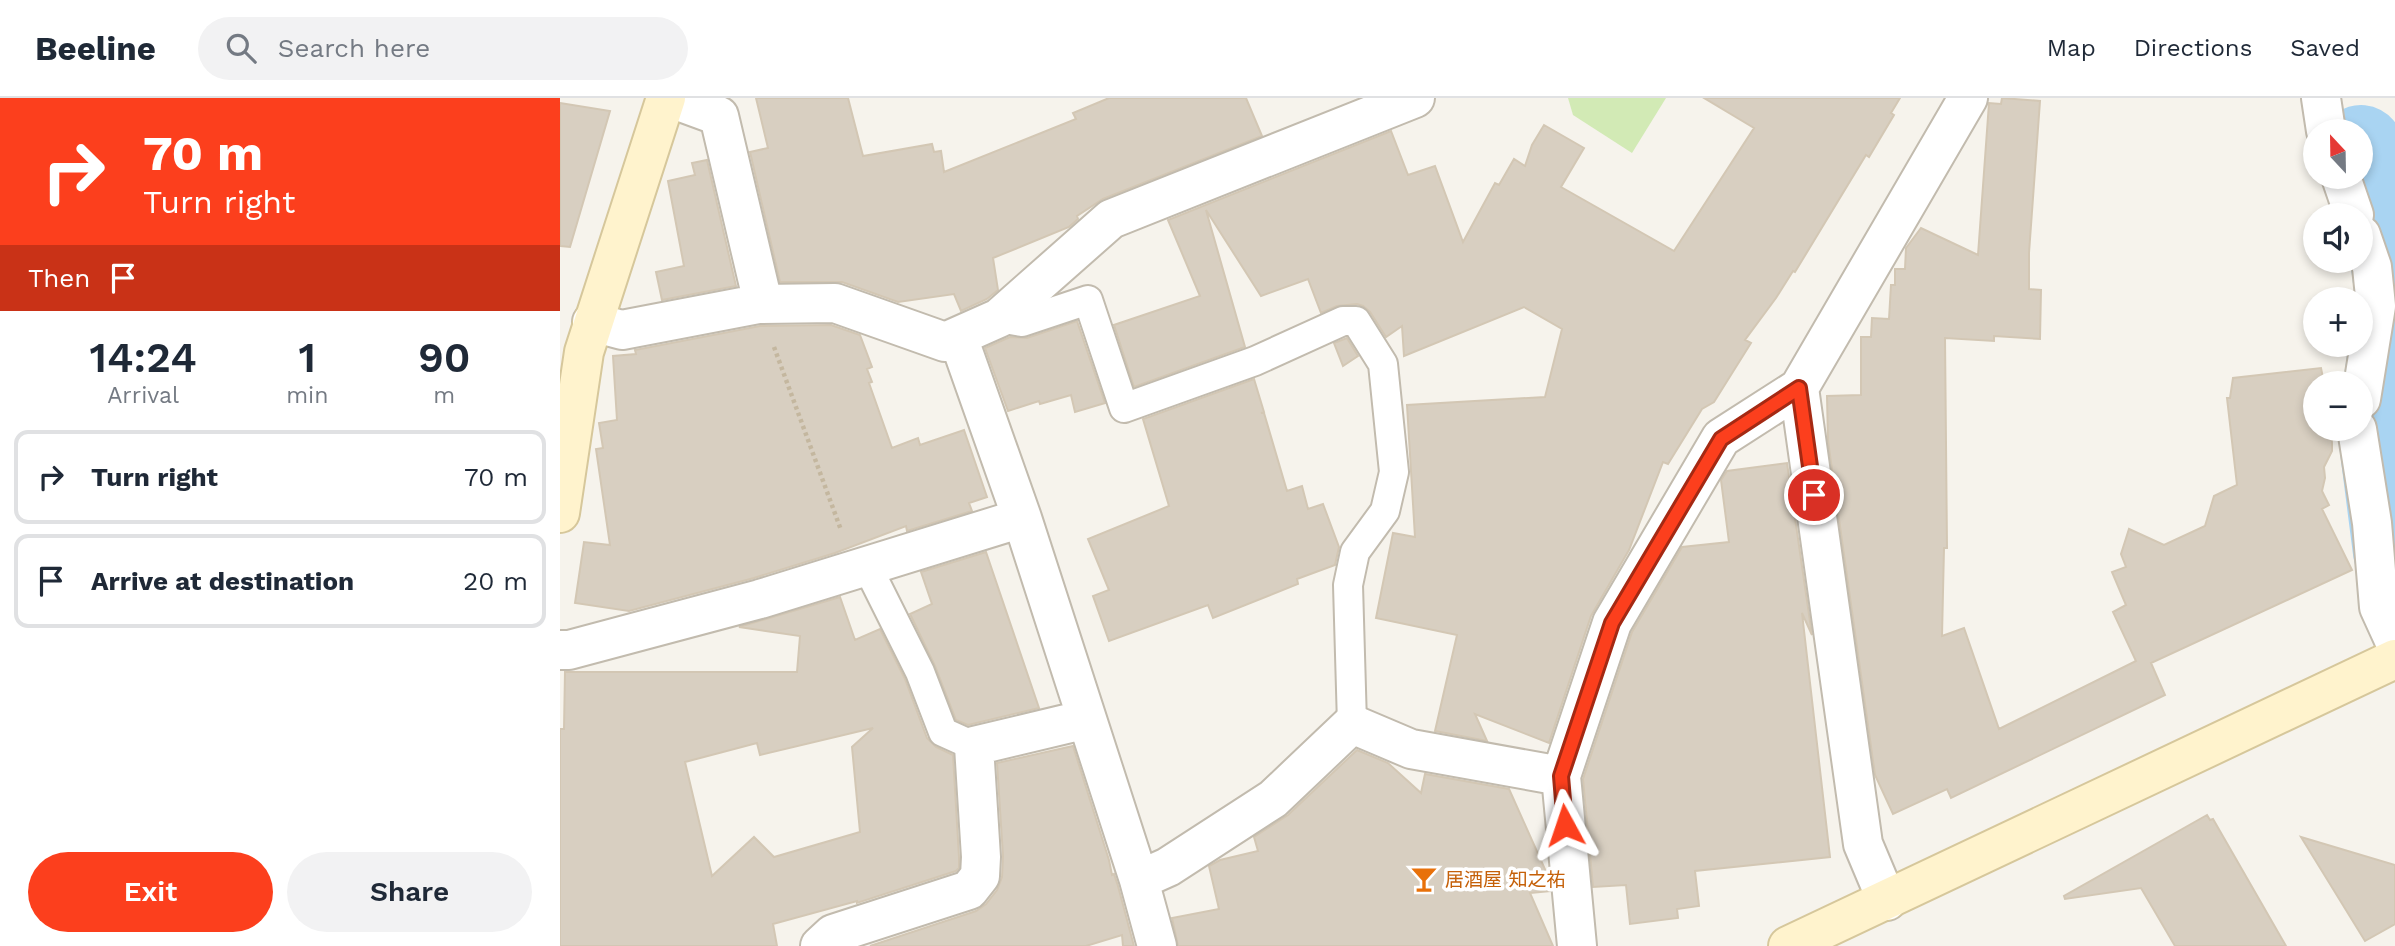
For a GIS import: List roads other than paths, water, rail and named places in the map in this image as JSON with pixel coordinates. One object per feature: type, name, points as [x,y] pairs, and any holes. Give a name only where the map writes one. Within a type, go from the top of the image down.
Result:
[{"type":"street","points":[[560,513],[584,352],[668,98],[719,116],[761,303]]},
{"type":"street","points":[[592,323],[622,330],[761,303],[835,303],[945,342],[999,318],[1111,219],[1415,98]]},
{"type":"street","points":[[1577,946],[1561,776],[1612,623],[1721,439],[1799,388],[1968,98]]},
{"type":"street","points":[[2321,98],[2324,119]]},
{"type":"street","points":[[2366,371],[2376,306],[2373,273]]},
{"type":"street","points":[[958,337],[1022,518],[1139,880],[1157,946]]},
{"type":"street","points":[[1799,388],[1863,844],[1887,901]]},
{"type":"street","points":[[2359,441],[2372,523],[2379,607],[2395,642]]},
{"type":"street","points":[[560,650],[569,650],[760,599],[1022,518]]},
{"type":"street","points":[[1788,946],[2395,659]]},
{"type":"street","points":[[820,946],[833,934],[969,890],[980,876],[981,857],[974,746],[1087,719]]},
{"type":"street","points":[[1139,880],[1168,867],[1273,799],[1352,724],[1411,749],[1561,776]]},
{"type":"lane","points":[[999,318],[1022,322],[1088,300],[1124,408],[1255,361],[1343,321],[1356,321],[1383,364],[1394,472],[1385,511],[1355,552],[1348,585],[1352,724]]},
{"type":"lane","points":[[862,568],[920,672],[943,732],[974,746]]},
{"type":"waterway","points":[[2373,186],[2390,242],[2395,281]]},
{"type":"waterway","points":[[2395,317],[2379,427],[2395,552]]},
{"type":"place","name":"居酒屋 知之祐","points":[[1424,879]]}]
